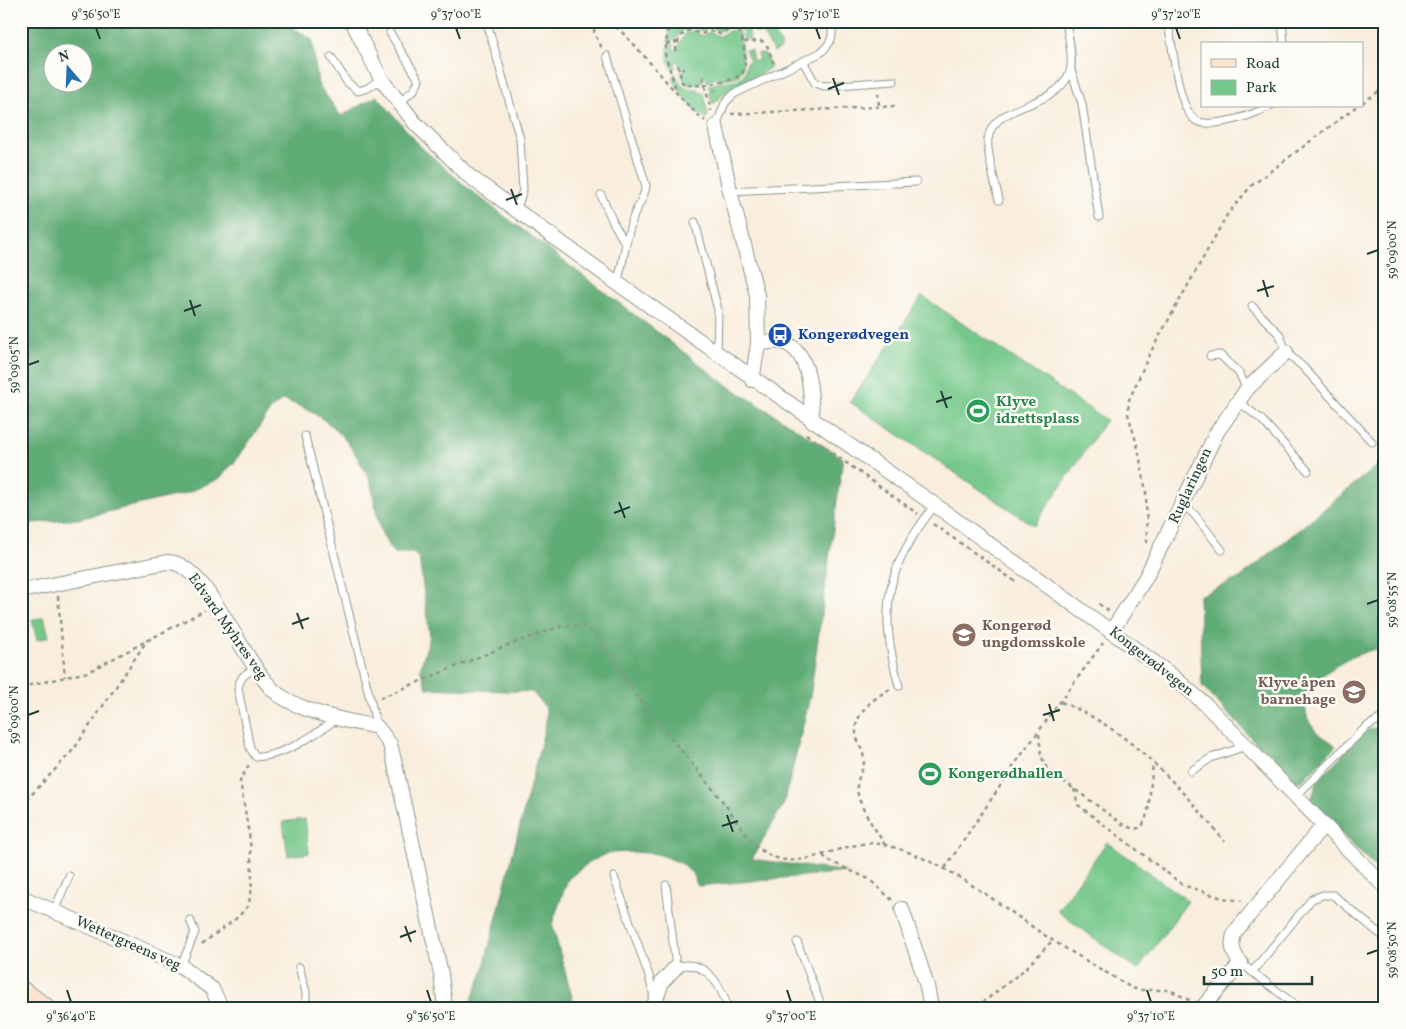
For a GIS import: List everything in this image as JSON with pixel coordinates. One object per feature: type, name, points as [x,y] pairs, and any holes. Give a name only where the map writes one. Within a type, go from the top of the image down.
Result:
[{"type":"main road","points":[[21,991],[45,1008]]},
{"type":"street","name":"Kongerødvegen","points":[[352,22],[381,80],[415,123],[469,176],[752,380],[806,426],[935,506],[1107,637],[1177,680],[1205,704],[1385,888]]},
{"type":"street","points":[[718,121],[730,191],[757,295],[758,344],[752,380]]},
{"type":"street","points":[[758,344],[781,342],[797,352],[808,378],[806,426]]},
{"type":"street","name":"Ruglaringen","points":[[1107,637],[1146,577],[1217,432],[1247,389],[1286,352]]},
{"type":"street","name":"Edvard Myhres veg","points":[[21,591],[173,562],[185,567],[198,580],[264,682],[280,695],[302,707],[338,719],[377,727]]},
{"type":"street","points":[[377,727],[390,744],[396,764],[441,974],[445,1008]]},
{"type":"street","points":[[1197,1005],[1246,967],[1232,948],[1231,941],[1235,932],[1324,826]]},
{"type":"street","name":"Wettergreens veg","points":[[21,897],[180,966],[212,989],[221,1007]]},
{"type":"street","points":[[902,909],[927,986],[931,1008]]},
{"type":"street","points":[[654,1004],[662,982],[676,967]]},
{"type":"lane","points":[[718,121],[725,103],[734,94],[776,72],[820,53],[829,45],[833,36],[831,21]]},
{"type":"lane","points":[[1066,21],[1071,70],[1082,104],[1099,217]]},
{"type":"lane","points":[[1167,21],[1180,92],[1192,117],[1199,122],[1216,123],[1239,120],[1266,108]]},
{"type":"lane","points":[[1282,21],[1284,42]]},
{"type":"lane","points":[[488,26],[520,139],[523,190],[516,211]]},
{"type":"lane","points":[[390,33],[419,80],[414,90],[400,103]]},
{"type":"lane","points":[[607,56],[646,186],[644,197],[634,216],[625,243],[617,283]]},
{"type":"lane","points":[[331,57],[351,88],[358,91],[368,88],[381,80]]},
{"type":"lane","points":[[802,61],[815,83],[824,86],[894,81]]},
{"type":"lane","points":[[999,200],[987,140],[992,127],[1002,117],[1047,97],[1062,86],[1071,70]]},
{"type":"lane","points":[[730,191],[916,182]]},
{"type":"lane","points":[[601,195],[612,222],[625,243]]},
{"type":"lane","points":[[695,222],[718,310],[717,355]]},
{"type":"lane","points":[[1252,306],[1280,335],[1286,352],[1303,367],[1372,442]]},
{"type":"lane","points":[[1210,356],[1220,355],[1239,373],[1247,389]]},
{"type":"lane","points":[[1237,401],[1262,420],[1308,471]]},
{"type":"lane","points":[[305,436],[377,727]]},
{"type":"lane","points":[[1182,504],[1194,514],[1222,550]]},
{"type":"lane","points":[[899,686],[886,612],[888,594],[894,572],[905,549],[935,506]]},
{"type":"lane","points":[[255,669],[244,674],[238,689],[250,748],[256,757],[276,753],[310,738],[338,719]]},
{"type":"lane","points":[[1295,798],[1366,727],[1385,716]]},
{"type":"lane","points":[[1191,771],[1212,758],[1246,746]]},
{"type":"lane","points":[[54,912],[69,876]]},
{"type":"lane","points":[[614,877],[649,976],[654,1004]]},
{"type":"lane","points":[[666,885],[676,967],[685,964],[703,969],[713,977],[728,1008]]},
{"type":"lane","points":[[1299,1008],[1246,967],[1312,899],[1322,894],[1333,895],[1385,938]]},
{"type":"lane","points":[[180,966],[195,932],[190,920]]},
{"type":"lane","points":[[797,942],[822,1008]]},
{"type":"lane","points":[[299,967],[306,992],[306,1008]]},
{"type":"path","points":[[306,21],[328,26],[352,22]]},
{"type":"path","points":[[595,21],[594,33],[607,56]]},
{"type":"path","points":[[610,21],[640,50],[670,87],[676,90]]},
{"type":"path","points":[[660,21],[668,33]]},
{"type":"path","points":[[669,21],[665,54],[676,90],[687,105],[706,122],[896,106]]},
{"type":"path","points":[[675,51],[677,42],[682,34],[690,30],[701,34],[710,31],[720,34],[735,28],[741,34],[745,66],[744,72],[738,78],[693,87],[682,82],[677,61]]},
{"type":"path","points":[[744,42],[760,40],[766,43],[776,72]]},
{"type":"path","points":[[666,44],[677,42]]},
{"type":"path","points":[[670,71],[681,69]]},
{"type":"path","points":[[703,77],[718,121]]},
{"type":"path","points":[[877,82],[879,107]]},
{"type":"path","points":[[1364,102],[1385,87]]},
{"type":"path","points":[[1146,551],[1146,492],[1138,448],[1128,414],[1129,400],[1149,355],[1204,252],[1233,208],[1251,186],[1308,141],[1354,108]]},
{"type":"path","points":[[806,426],[925,518],[1022,586]]},
{"type":"path","points":[[55,584],[60,610],[66,677]]},
{"type":"path","points":[[21,687],[88,672],[149,638],[215,605]]},
{"type":"path","points":[[371,702],[444,670],[528,638],[562,626],[586,626],[601,640],[620,673],[724,803],[747,835],[767,854],[793,860],[823,855],[864,843],[884,845],[945,868],[1053,940],[1130,987],[1148,990],[1170,990],[1197,1005]]},
{"type":"path","points":[[1095,637],[1107,637]]},
{"type":"path","points":[[1107,637],[1110,648]]},
{"type":"path","points":[[945,868],[1038,732],[1107,637]]},
{"type":"path","points":[[21,806],[74,749],[149,638]]},
{"type":"path","points":[[884,845],[866,812],[857,789],[864,758],[856,732],[860,716],[873,701],[882,694],[899,686]]},
{"type":"path","points":[[1060,702],[1088,713],[1154,762],[1190,799],[1226,842]]},
{"type":"path","points":[[1038,732],[1043,762],[1053,774],[1125,826],[1135,829],[1142,827],[1148,812],[1154,762]]},
{"type":"path","points":[[189,949],[200,946],[248,906],[251,894],[252,873],[240,781],[244,770],[256,757]]},
{"type":"path","points":[[1074,789],[1078,805],[1183,885],[1222,898],[1258,904]]},
{"type":"path","points":[[823,855],[827,860],[868,879],[902,909]]},
{"type":"path","points":[[976,1008],[1025,969],[1053,940]]},
{"type":"green space","points":[[21,21],[283,21],[312,40],[318,84],[341,116],[377,96],[422,148],[470,190],[727,385],[843,458],[810,697],[784,803],[752,859],[846,872],[698,886],[692,873],[681,863],[658,854],[635,852],[608,853],[588,863],[568,879],[552,924],[575,1008],[468,1008],[482,975],[546,723],[546,708],[532,692],[427,688],[420,669],[430,636],[419,558],[413,553],[394,553],[388,545],[380,529],[369,479],[347,442],[319,416],[283,400],[271,409],[238,458],[220,478],[187,493],[78,519],[21,524]]},
{"type":"green space","points":[[671,21],[752,21],[749,32],[750,39],[744,40],[743,32],[731,25],[719,31],[709,27],[702,31],[693,27],[685,28],[674,40],[668,41]]},
{"type":"green space","points":[[765,24],[781,44],[781,48],[774,52],[762,33],[755,33],[755,27]]},
{"type":"green space","points":[[731,30],[740,34],[743,67],[738,76],[719,80],[717,78],[707,82],[706,76],[701,78],[702,83],[689,85],[684,82],[681,72],[685,71],[684,66],[680,67],[678,61],[675,62],[676,68],[672,68],[668,60],[668,46],[674,44],[673,51],[676,50],[685,34],[692,31],[703,36],[709,32],[719,36]]},
{"type":"green space","points":[[745,50],[751,50],[753,61],[759,60],[758,53],[765,54],[771,67],[726,92],[713,105],[709,90],[715,89],[709,88],[708,85],[739,79],[745,73],[747,62],[750,61]]},
{"type":"green space","points":[[675,73],[683,87],[698,89],[699,93],[704,92],[708,115],[706,119],[690,105],[682,94],[675,83],[673,76]]},
{"type":"green space","name":"Klyve idrettsplass","points":[[922,296],[1106,420],[1034,526],[850,402]]},
{"type":"green space","points":[[1385,459],[1385,647],[1371,650],[1339,664],[1324,675],[1313,687],[1306,700],[1307,715],[1315,730],[1336,746],[1302,781],[1293,782],[1202,686],[1199,596],[1240,578]]},
{"type":"green space","points":[[44,617],[49,637],[37,640],[32,620]]},
{"type":"green space","points":[[1373,728],[1385,730],[1385,877],[1310,803],[1318,780],[1365,731]]},
{"type":"green space","points":[[305,819],[309,853],[288,856],[283,822]]},
{"type":"green space","points":[[1107,842],[1188,901],[1138,970],[1057,911]]},
{"type":"place","name":"Kongerødvegen","points":[[780,335]]},
{"type":"place","name":"Klyve idrettsplass","points":[[978,411]]},
{"type":"place","name":"Kongerød ungdomsskole","points":[[964,635]]},
{"type":"place","name":"Klyve åpen barnehage","points":[[1354,692]]},
{"type":"place","name":"Kongerødhallen","points":[[930,774]]}]
